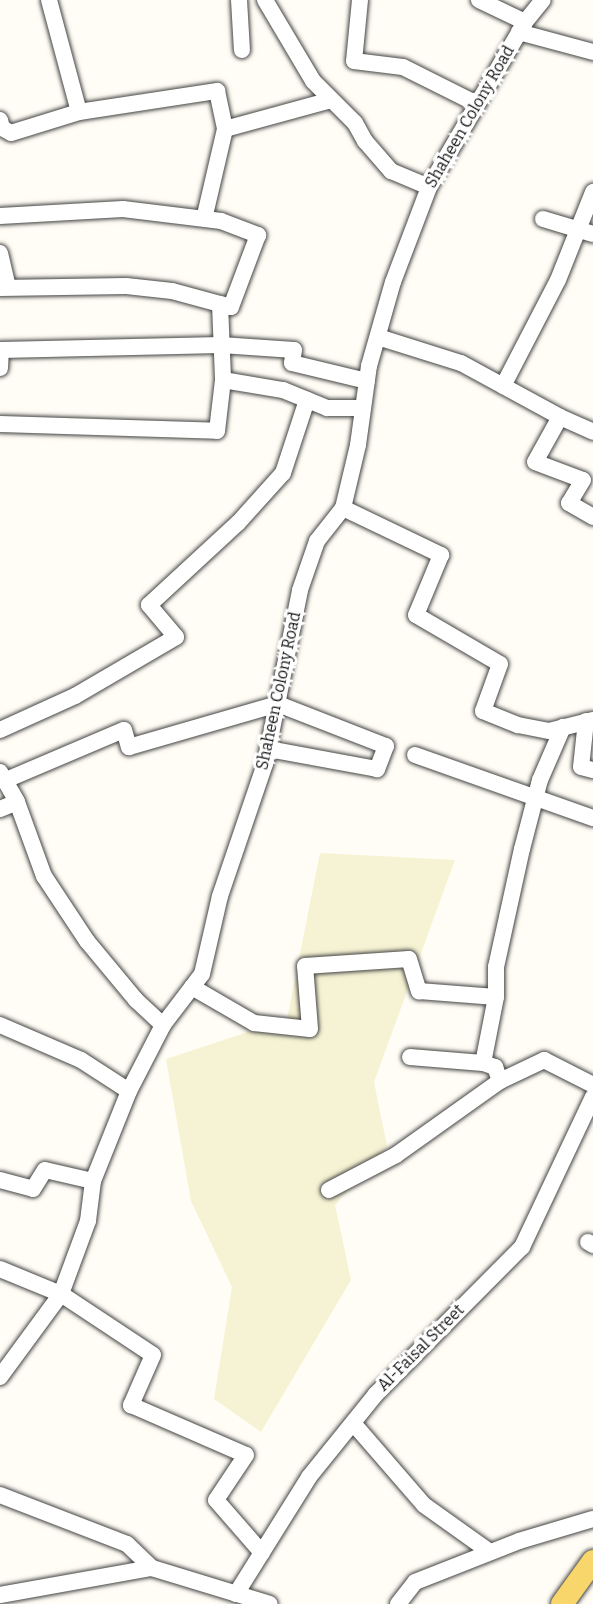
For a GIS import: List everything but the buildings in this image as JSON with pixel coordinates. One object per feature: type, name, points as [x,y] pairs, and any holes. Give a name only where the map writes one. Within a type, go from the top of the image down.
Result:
[{"type":"main road","points":[[562,1604],[593,1561]]},
{"type":"main road","points":[[577,1604],[593,1582]]},
{"type":"street","points":[[49,0],[79,112]]},
{"type":"street","points":[[238,0],[243,50]]},
{"type":"street","points":[[265,0],[313,81],[355,123],[391,171],[429,187]]},
{"type":"street","points":[[360,0],[354,61],[403,68],[477,104]]},
{"type":"street","points":[[479,0],[522,27],[593,52]]},
{"type":"street","name":"Shaheen Colony Road","points":[[0,1377],[61,1294],[88,1221],[93,1181],[129,1091],[163,1025],[202,974],[220,896],[268,749],[300,590],[316,541],[342,508],[367,381],[393,282],[429,187],[522,27],[543,0]]},
{"type":"street","points":[[0,120],[2,128],[11,133],[79,112],[217,90],[225,129],[204,219]]},
{"type":"street","points":[[225,129],[331,100]]},
{"type":"street","points":[[503,386],[558,280],[586,232],[593,192]]},
{"type":"street","points":[[0,216],[123,209],[204,219],[258,235],[231,307],[172,291],[126,286],[4,287],[0,253]]},
{"type":"street","points":[[543,219],[586,232]]},
{"type":"street","points":[[0,424],[217,431],[222,380],[220,304]]},
{"type":"street","points":[[378,337],[461,363],[560,417],[593,432]]},
{"type":"street","points":[[0,368],[1,350],[221,345],[294,350],[292,363],[367,381]]},
{"type":"street","points":[[222,380],[283,390],[327,408],[363,408]]},
{"type":"street","points":[[0,730],[75,696],[176,637],[149,605],[238,523],[283,473],[307,400]]},
{"type":"street","points":[[560,417],[535,462],[583,480],[569,503],[593,517]]},
{"type":"street","points":[[342,508],[441,555],[416,615],[500,664],[483,711],[518,724],[549,730],[591,718],[581,767],[593,770]]},
{"type":"street","points":[[163,1025],[136,1000],[87,941],[44,876],[17,802],[3,775],[124,730],[129,747],[278,705],[386,746],[376,769],[268,749]]},
{"type":"street","points":[[483,1063],[496,997],[496,967],[536,799],[563,727]]},
{"type":"street","points":[[415,755],[593,818]]},
{"type":"street","points":[[0,809],[17,802]]},
{"type":"street","points":[[192,987],[254,1023],[310,1029],[305,966],[409,959],[419,991],[496,997]]},
{"type":"street","points":[[0,1024],[81,1060],[129,1091]]},
{"type":"street","points":[[410,1057],[483,1063],[495,1067],[500,1082]]},
{"type":"street","points":[[329,1190],[396,1155],[500,1082],[544,1060],[593,1085]]},
{"type":"street","name":"Al-Faisal Street","points":[[236,1594],[309,1477],[375,1394],[522,1247],[591,1110]]},
{"type":"street","points":[[0,1180],[33,1189],[45,1170],[93,1181]]},
{"type":"street","points":[[0,1269],[61,1294],[153,1355],[131,1405],[246,1455],[216,1500],[262,1553]]},
{"type":"street","points":[[353,1423],[424,1505],[490,1552]]},
{"type":"street","points":[[0,1495],[127,1544],[152,1568],[270,1604]]},
{"type":"street","points":[[398,1604],[415,1582],[490,1552],[593,1519]]},
{"type":"street","points":[[0,1595],[152,1568]]},
{"type":"shaded area","points":[[320,853],[455,860],[374,1082],[387,1146],[335,1205],[351,1280],[261,1432],[214,1399],[232,1287],[191,1201],[166,1059],[287,1019]]}]
